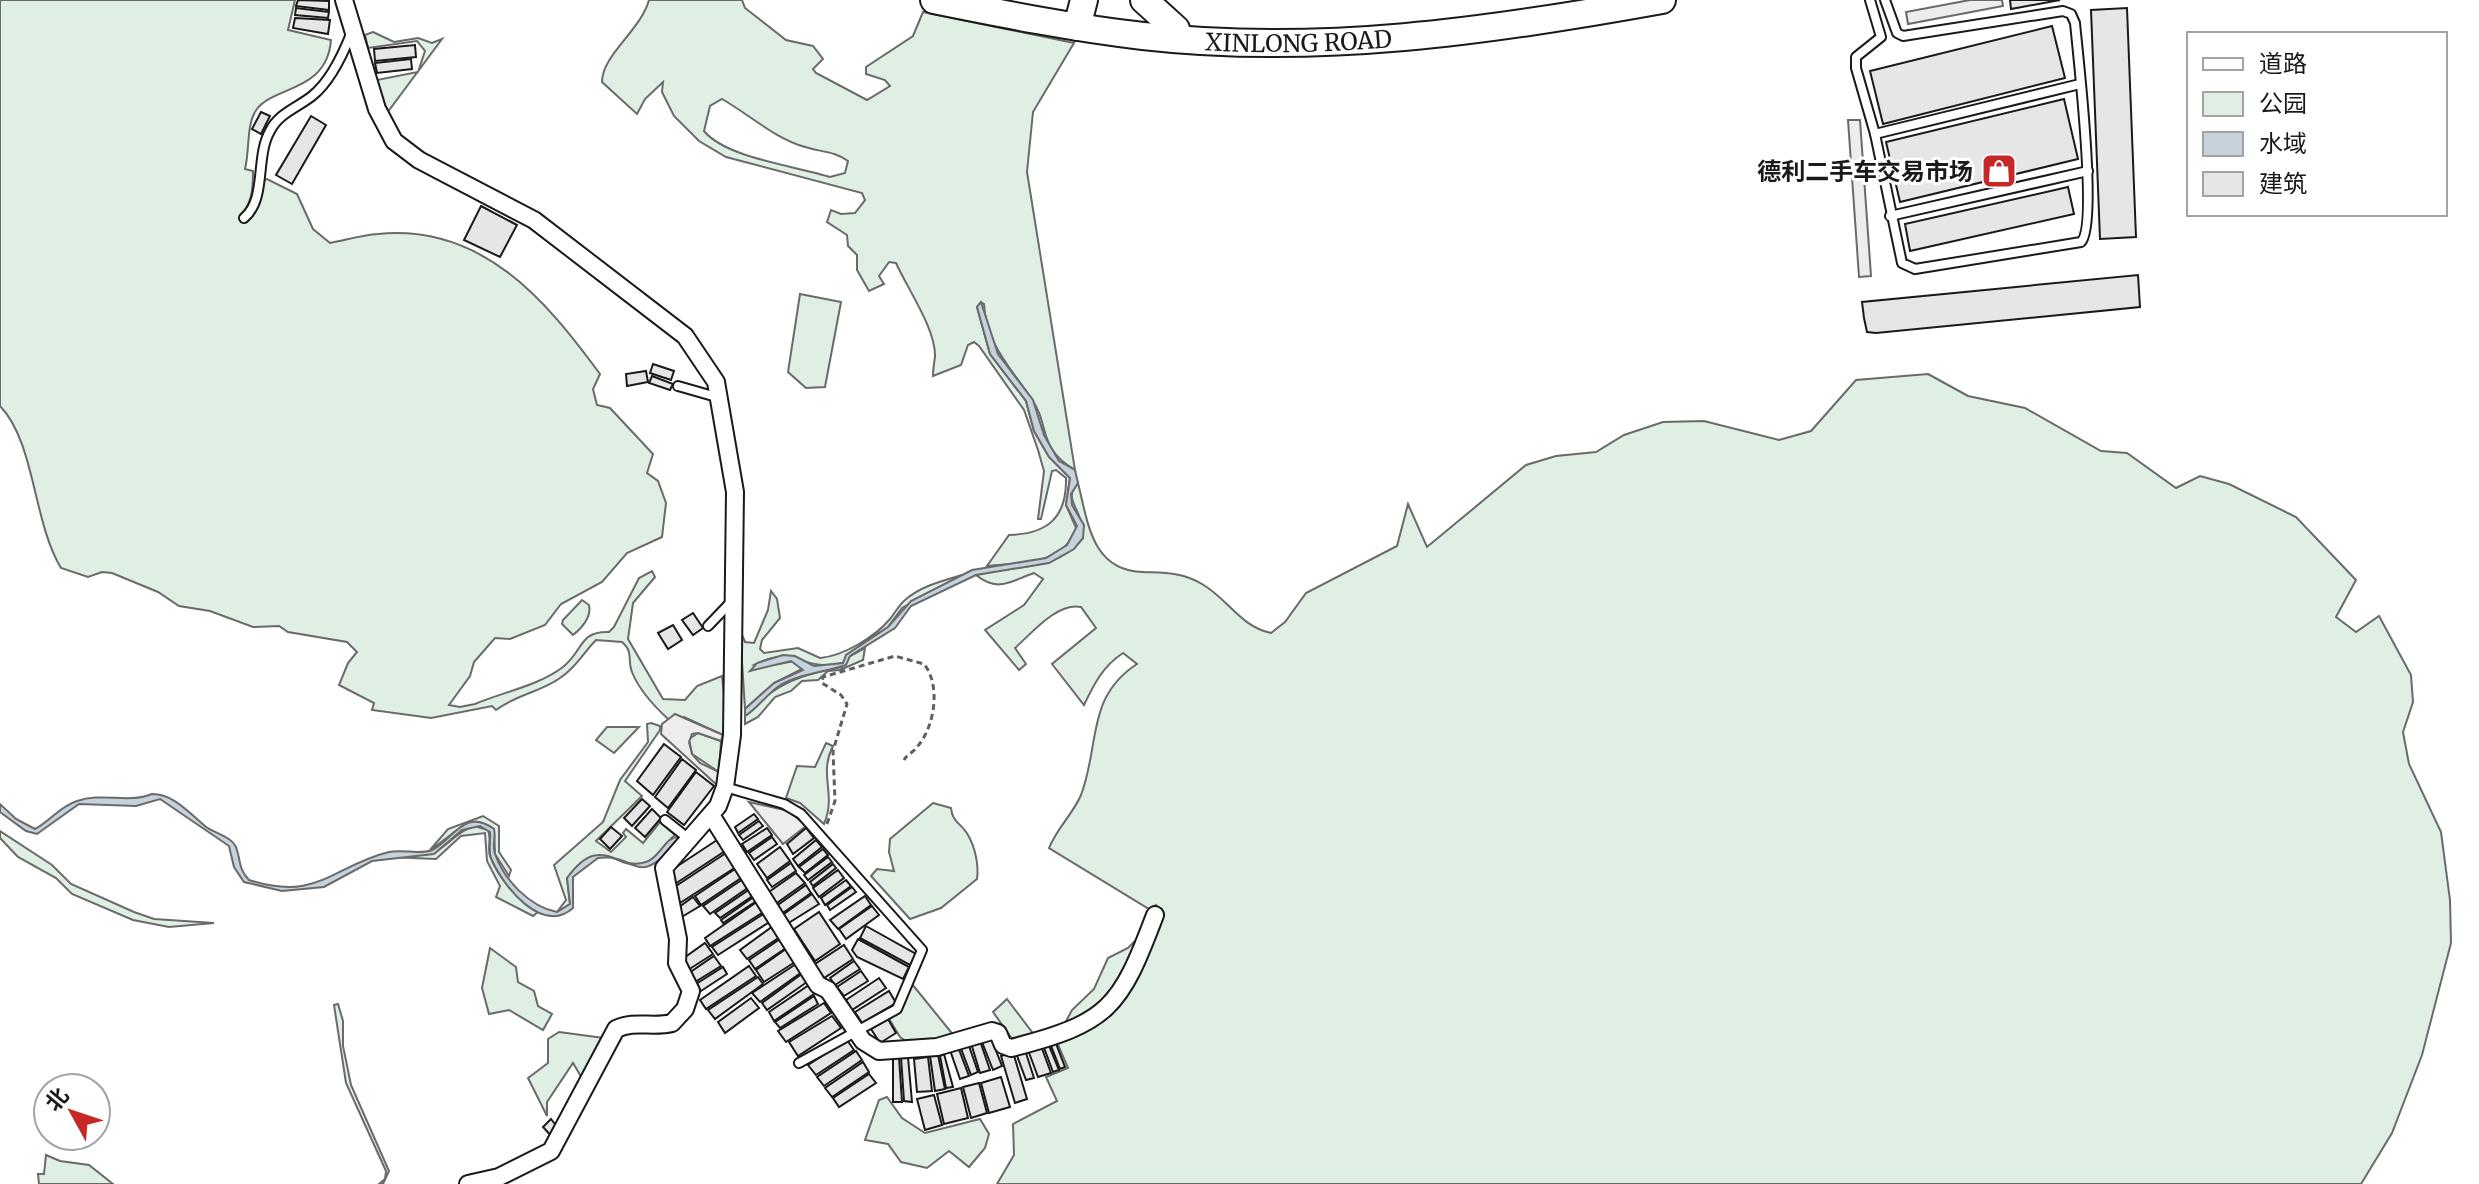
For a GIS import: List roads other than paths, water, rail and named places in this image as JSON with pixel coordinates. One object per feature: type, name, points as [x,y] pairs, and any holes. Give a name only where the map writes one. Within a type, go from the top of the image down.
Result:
[{"type":"main road","name":"XINLONG ROAD","points":[[934,0],[1070,14],[1215,34],[1386,32],[1510,20],[1621,0]]},
{"type":"main road","name":"XINLONG ROAD","points":[[985,0],[1217,41],[1386,39],[1509,28],[1662,0]]},
{"type":"main road","points":[[1144,0],[1176,29]]},
{"type":"street","points":[[344,0],[377,109],[394,141],[419,160],[534,220],[673,326],[709,365],[721,398],[735,492],[732,735],[725,787],[711,815],[669,860],[663,873],[678,939],[677,963],[691,991],[685,1009],[672,1023],[616,1029],[551,1151],[499,1177],[468,1184]]},
{"type":"street","points":[[711,815],[818,985],[828,990],[869,1047],[889,1053],[946,1045],[992,1031],[998,1033],[1003,1045],[1011,1048],[1079,1028],[1096,1019],[1130,980],[1155,915]]},
{"type":"lane","points":[[1870,0],[1881,37],[1856,57],[1856,68],[1875,134],[1902,263],[1907,268],[2081,242],[2087,230],[2088,171],[2075,23],[2071,14],[2063,11],[1903,36],[1897,33],[1885,0]]},
{"type":"lane","points":[[244,218],[257,196],[261,155],[269,131],[283,115],[322,87],[353,29]]},
{"type":"lane","points":[[1875,134],[2080,84]]},
{"type":"lane","points":[[1890,216],[2088,171]]},
{"type":"lane","points":[[678,386],[721,398]]},
{"type":"lane","points":[[708,626],[732,601]]},
{"type":"lane","points":[[725,787],[792,808],[822,836],[922,950],[897,1009],[857,1032],[848,1033],[799,1063]]},
{"type":"lane","points":[[665,820],[689,839]]},
{"type":"water","points":[[981,302],[998,354],[1033,400],[1044,435],[1059,461],[1075,470],[1078,483],[1071,494],[1072,505],[1084,525],[1083,538],[1074,549],[1049,563],[976,575],[911,606],[895,628],[850,656],[846,665],[787,682],[745,716],[745,709],[774,683],[803,670],[791,661],[750,671],[757,663],[783,655],[795,656],[814,666],[843,663],[846,655],[888,627],[911,601],[972,570],[1046,558],[1067,545],[1077,526],[1066,505],[1070,478],[1049,457],[1034,431],[1026,401],[990,354],[977,307]]},
{"type":"water","points":[[152,794],[174,801],[208,828],[230,840],[236,847],[245,876],[272,886],[292,887],[324,880],[369,858],[389,852],[432,850],[467,823],[475,822],[494,829],[494,848],[499,864],[519,891],[537,904],[557,912],[570,904],[567,878],[579,864],[599,855],[616,859],[598,858],[573,877],[573,908],[561,915],[549,916],[524,904],[504,881],[491,858],[490,832],[480,826],[462,830],[434,854],[372,861],[324,887],[282,891],[244,882],[234,867],[229,846],[160,799],[136,806],[79,804],[37,834],[26,831],[0,812],[0,804],[16,819],[35,829],[77,801]]},
{"type":"water","points":[[679,837],[679,841],[653,864],[644,867],[627,862],[635,864],[651,860],[670,840]]},
{"type":"place","name":"德利二手车交易市场","points":[[1999,171]]}]
